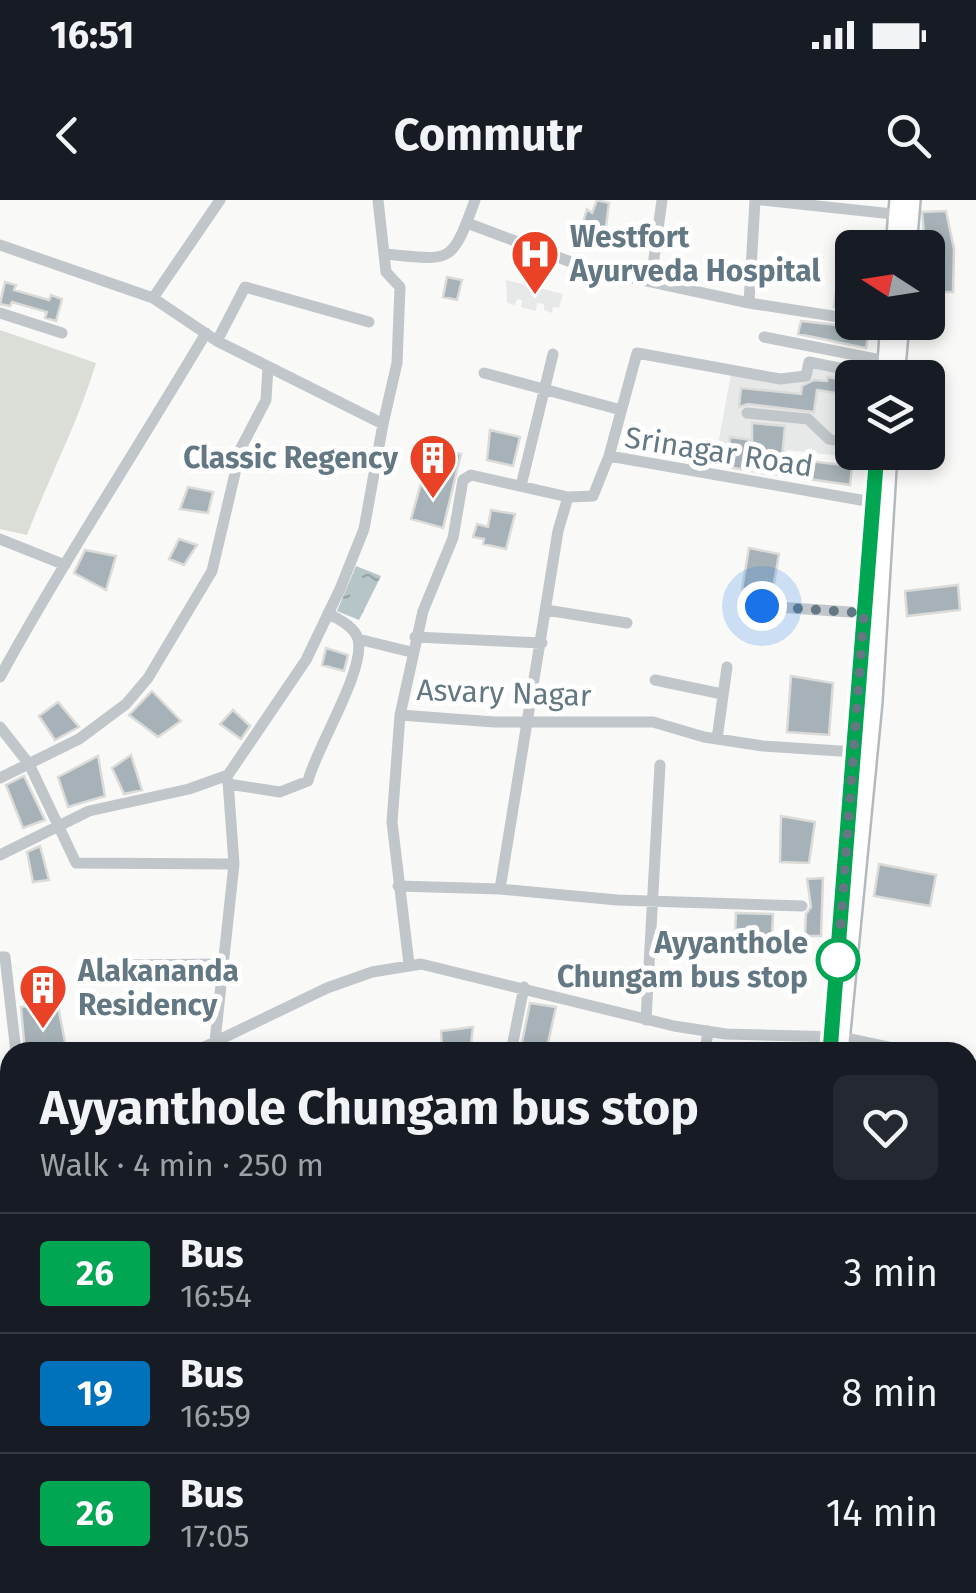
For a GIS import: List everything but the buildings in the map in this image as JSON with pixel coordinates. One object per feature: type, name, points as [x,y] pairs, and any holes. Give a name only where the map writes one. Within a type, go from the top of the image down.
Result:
[{"type":"main road","points":[[835,1042],[875,470]]},
{"type":"main road","points":[[835,1042],[874,701],[888,470]]},
{"type":"street","points":[[153,298],[220,200]]},
{"type":"street","points":[[215,1040],[234,864],[228,779],[306,660],[364,529],[397,363],[400,287],[386,272],[378,200]]},
{"type":"street","points":[[385,254],[442,259],[453,253],[475,200]]},
{"type":"street","points":[[651,280],[662,200]]},
{"type":"street","points":[[749,302],[758,200],[904,208]]},
{"type":"street","points":[[467,223],[587,268],[835,317]]},
{"type":"street","points":[[0,245],[153,298],[211,337],[383,424]]},
{"type":"street","points":[[0,677],[66,565],[245,287],[370,322]]},
{"type":"street","points":[[0,313],[62,333]]},
{"type":"street","points":[[764,337],[851,360]]},
{"type":"street","points":[[610,456],[637,352],[780,379],[806,376],[808,362],[835,364]]},
{"type":"street","points":[[520,486],[553,354]]},
{"type":"street","points":[[0,778],[79,739],[126,704],[188,614],[212,571],[241,448],[266,400],[268,368]]},
{"type":"street","points":[[484,373],[620,410]]},
{"type":"street","points":[[747,413],[808,419],[835,440]]},
{"type":"street","name":"Srinagar Road","points":[[568,497],[593,496],[610,456],[872,502]]},
{"type":"street","points":[[400,715],[416,637],[453,538],[463,480],[471,475],[568,497],[500,889]]},
{"type":"street","points":[[0,539],[66,565]]},
{"type":"street","points":[[762,606],[864,613]]},
{"type":"street","points":[[546,610],[627,624]]},
{"type":"street","points":[[0,855],[89,811],[228,779],[280,792],[308,780],[316,754],[335,723],[358,640],[351,628],[328,612]]},
{"type":"street","points":[[416,637],[542,643]]},
{"type":"street","points":[[358,640],[412,652]]},
{"type":"street","points":[[717,739],[727,667]]},
{"type":"street","points":[[654,680],[722,694]]},
{"type":"street","name":"Asvary Nagar","points":[[409,964],[392,822],[400,715],[653,722],[717,739],[854,752]]},
{"type":"street","points":[[0,727],[30,764],[74,860],[81,864],[234,864]]},
{"type":"street","points":[[646,1020],[660,765]]},
{"type":"street","points":[[398,886],[802,906]]},
{"type":"street","points":[[0,958],[5,957],[15,1042]]},
{"type":"street","points":[[92,971],[124,965],[223,964]]},
{"type":"street","points":[[212,1042],[327,988],[409,964],[524,987],[646,1020],[808,1042]]},
{"type":"street","points":[[513,1042],[524,987]]},
{"type":"street","points":[[706,1042],[708,1031]]},
{"type":"shaded area","name":"Westfort Ayurveda Hospital","points":[[506,280],[563,294],[559,308],[553,307],[552,313],[544,310],[544,304],[537,303],[536,311],[521,307],[522,300],[517,299],[515,305],[507,303]]},
{"type":"shaded area","points":[[0,330],[96,363],[27,535],[0,529]]},
{"type":"shaded area","points":[[811,367],[835,371],[835,455],[787,450],[785,456],[775,457],[771,476],[714,466],[731,374],[781,382]]},
{"type":"water","points":[[356,566],[381,576],[359,620],[337,611]]},
{"type":"bus line","name":"26","points":[[831,1042],[875,470]]},
{"type":"place","name":"Westfort Ayurveda Hospital","points":[[535,296]]},
{"type":"place","name":"Classic Regency","points":[[433,500]]},
{"type":"place","name":"Ayyanthole Chungam bus stop","points":[[838,960]]},
{"type":"place","name":"Alakananda Residency","points":[[43,1030]]},
{"type":"route","points":[[762,606],[864,613],[838,960]]}]
